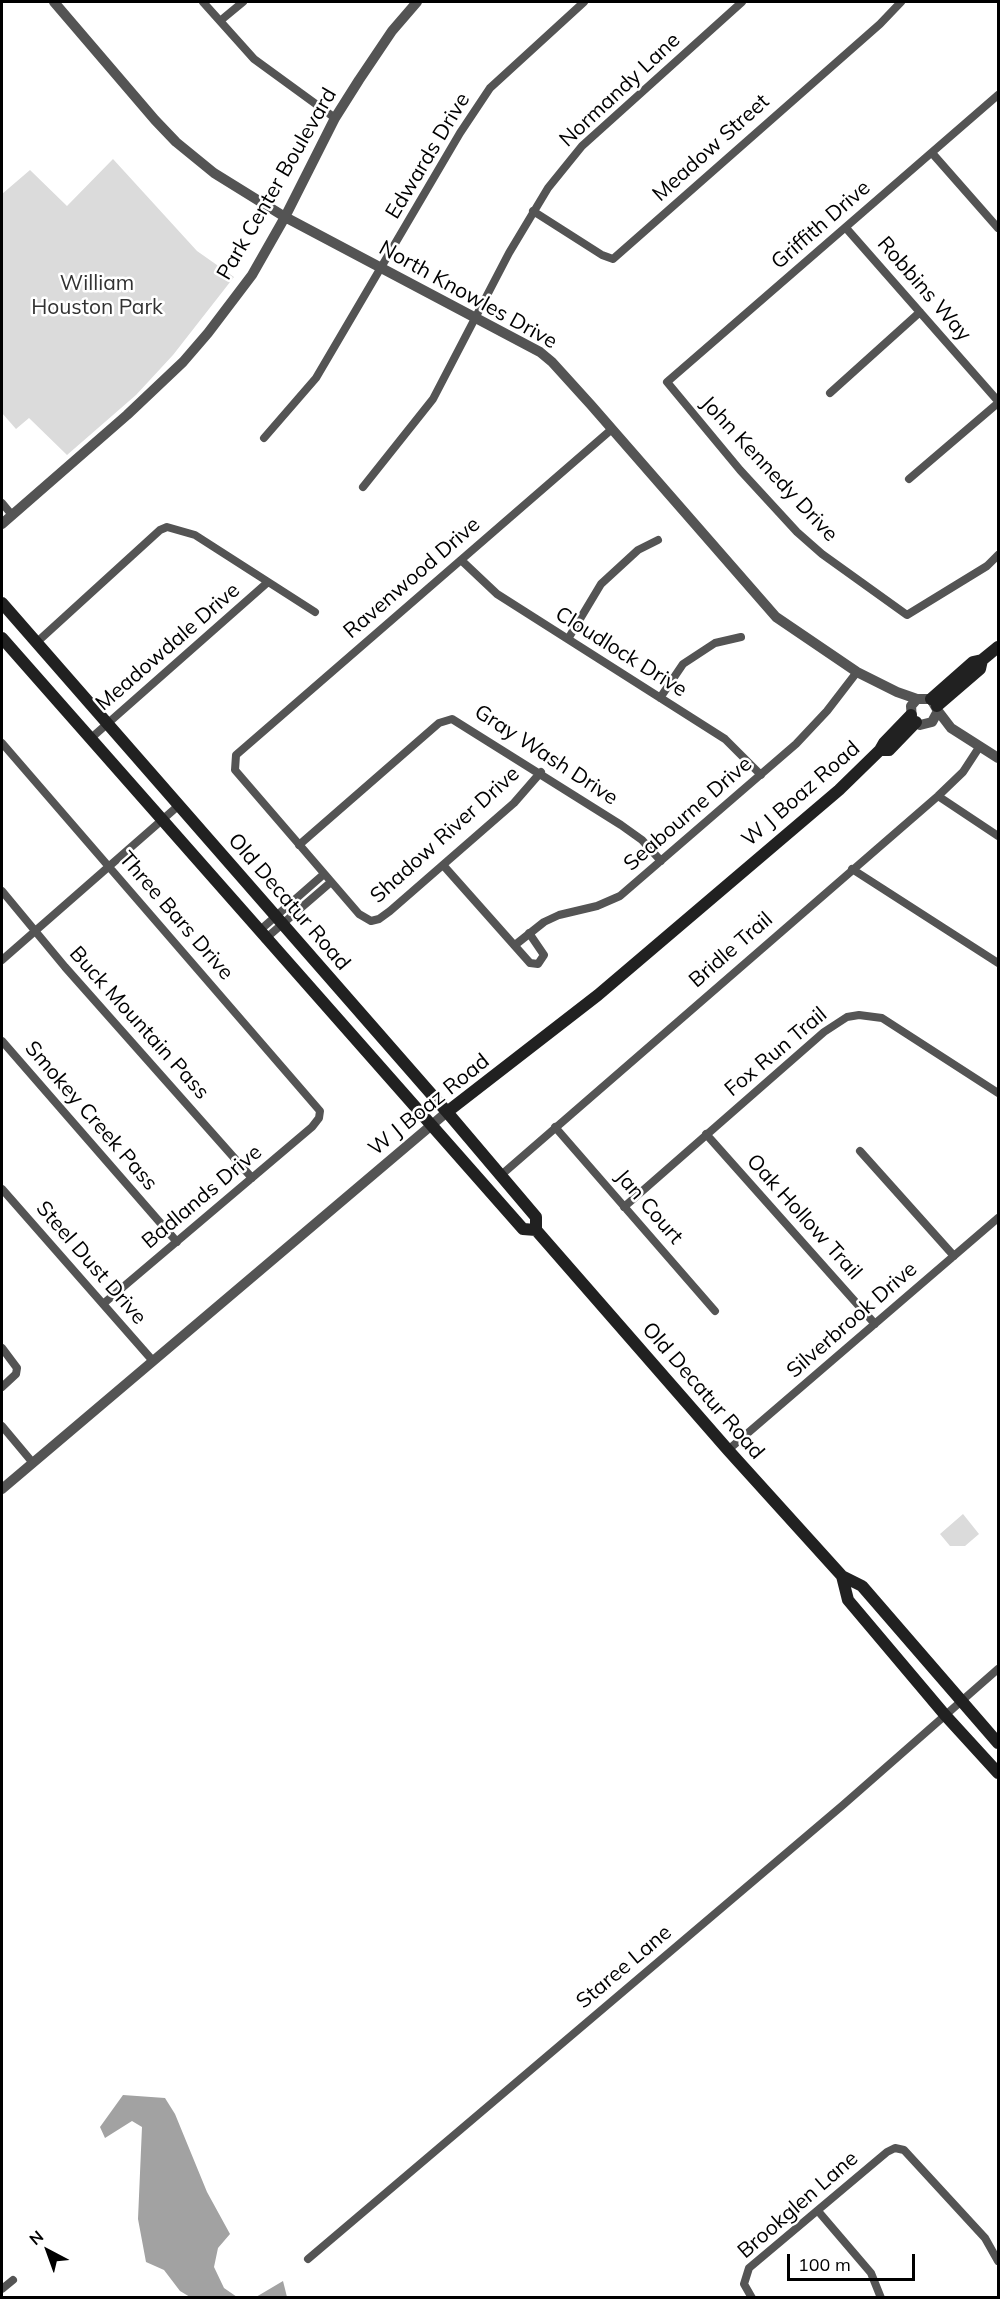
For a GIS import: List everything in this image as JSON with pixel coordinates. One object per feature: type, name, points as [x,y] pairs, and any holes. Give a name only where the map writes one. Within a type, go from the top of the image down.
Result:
[{"type":"main road","name":"Old Decatur Road","points":[[2,603],[447,1112],[536,1217],[536,1230],[728,1450],[842,1576],[862,1586],[999,1743]]},
{"type":"main road","name":"Old Decatur Road","points":[[2,638],[523,1229],[536,1230]]},
{"type":"main road","points":[[936,705],[973,662],[982,660],[999,647]]},
{"type":"main road","name":"W J Boaz Road","points":[[447,1112],[597,995],[839,790],[880,750],[889,750],[912,716]]},
{"type":"main road","name":"Old Decatur Road","points":[[842,1576],[848,1600],[945,1715],[999,1773]]},
{"type":"street","name":"North Knowles Drive","points":[[54,2],[176,142],[214,173],[285,217],[477,316],[552,362],[776,617],[857,672],[897,692],[936,705]]},
{"type":"street","points":[[203,2],[254,59],[335,118]]},
{"type":"street","points":[[220,21],[243,2]]},
{"type":"street","name":"Park Center Boulevard","points":[[2,524],[74,463],[183,363],[252,275],[285,217],[335,118],[392,31],[417,2]]},
{"type":"street","name":"Edwards Drive","points":[[264,438],[316,378],[460,133],[490,88],[584,2]]},
{"type":"street","name":"Normandy Lane","points":[[363,487],[433,399],[533,211],[582,146],[739,2]]},
{"type":"street","name":"Meadow Street","points":[[533,211],[602,255],[613,259],[880,24],[901,2]]},
{"type":"street","name":"Griffith Drive","points":[[667,382],[999,95]]},
{"type":"street","points":[[932,153],[999,228]]},
{"type":"street","name":"Robbins Way","points":[[846,228],[999,402]]},
{"type":"street","points":[[830,393],[920,312]]},
{"type":"street","name":"John Kennedy Drive","points":[[667,382],[740,470],[797,532],[822,554],[907,615],[987,566],[999,555]]},
{"type":"street","points":[[909,478],[999,402]]},
{"type":"street","name":"Ravenwood Drive","points":[[299,845],[234,770],[236,755],[612,429]]},
{"type":"street","points":[[2,503],[12,515]]},
{"type":"street","points":[[36,643],[160,530],[167,527],[195,535],[315,612]]},
{"type":"street","points":[[568,639],[601,584],[638,550],[658,540]]},
{"type":"street","name":"Cloudlock Drive","points":[[461,560],[497,594],[736,747],[761,775]]},
{"type":"street","name":"Meadowdale Drive","points":[[90,739],[268,582]]},
{"type":"street","points":[[660,698],[683,664],[716,643],[741,637]]},
{"type":"street","name":"Seabourne Drive","points":[[515,945],[529,933],[559,915],[597,906],[620,896],[812,729],[857,672]]},
{"type":"street","name":"North Knowles Drive","points":[[897,692],[912,716]]},
{"type":"street","points":[[917,699],[912,716],[928,724],[951,728],[999,758]]},
{"type":"street","points":[[928,724],[936,719],[936,705]]},
{"type":"street","points":[[936,705],[951,728]]},
{"type":"street","name":"Gray Wash Drive","points":[[299,845],[435,727],[448,719],[458,720],[630,831],[661,861]]},
{"type":"street","name":"Three Bars Drive","points":[[2,743],[312,1100],[320,1115]]},
{"type":"street","name":"Bridle Trail","points":[[500,1176],[938,796],[963,772],[980,746]]},
{"type":"street","name":"Shadow River Drive","points":[[331,882],[359,914],[371,921],[382,917],[522,796],[541,772]]},
{"type":"street","points":[[938,796],[999,836]]},
{"type":"street","points":[[2,960],[178,806]]},
{"type":"street","points":[[262,935],[331,882],[299,845]]},
{"type":"street","points":[[443,865],[530,963],[538,964],[544,955],[529,933]]},
{"type":"street","points":[[852,869],[999,963]]},
{"type":"street","points":[[280,920],[324,874]]},
{"type":"street","name":"Buck Mountain Pass","points":[[2,891],[252,1178]]},
{"type":"street","name":"Fox Run Trail","points":[[624,1207],[824,1032],[836,1023],[859,1015],[882,1018],[893,1024],[999,1093]]},
{"type":"street","name":"Smokey Creek Pass","points":[[2,1041],[177,1242]]},
{"type":"street","name":"W J Boaz Road","points":[[2,1489],[447,1112]]},
{"type":"street","name":"Badlands Drive","points":[[104,1304],[312,1127],[320,1115]]},
{"type":"street","name":"Jan Court","points":[[555,1127],[715,1311]]},
{"type":"street","name":"Oak Hollow Trail","points":[[706,1134],[875,1324]]},
{"type":"street","points":[[860,1151],[954,1256]]},
{"type":"street","name":"Steel Dust Drive","points":[[2,1189],[153,1361]]},
{"type":"street","name":"Silverbrook Drive","points":[[728,1450],[999,1218]]},
{"type":"street","points":[[2,1348],[16,1364],[17,1371],[2,1387]]},
{"type":"street","points":[[2,1426],[33,1463]]},
{"type":"street","name":"Staree Lane","points":[[308,2259],[843,1805],[999,1669]]},
{"type":"street","name":"Brookglen Lane","points":[[752,2298],[744,2284],[749,2268],[887,2152],[895,2148],[904,2150],[985,2238],[999,2261]]},
{"type":"street","points":[[818,2211],[871,2274],[881,2298]]},
{"type":"street","points":[[2,2289],[13,2280]]},
{"type":"green space","name":"William Houston Park","points":[[113,159],[197,251],[234,277],[173,355],[136,395],[67,455],[29,418],[16,429],[2,413],[2,194],[30,170],[67,206]]},
{"type":"green space","points":[[963,1514],[979,1534],[965,1546],[950,1546],[940,1534]]},
{"type":"shaded area","points":[[123,2095],[165,2098],[175,2114],[207,2192],[230,2234],[218,2248],[214,2267],[224,2288],[237,2297],[190,2297],[180,2291],[164,2270],[146,2262],[138,2219],[142,2127],[132,2121],[105,2138],[100,2127]]},
{"type":"shaded area","points":[[283,2281],[287,2297],[256,2297]]}]
